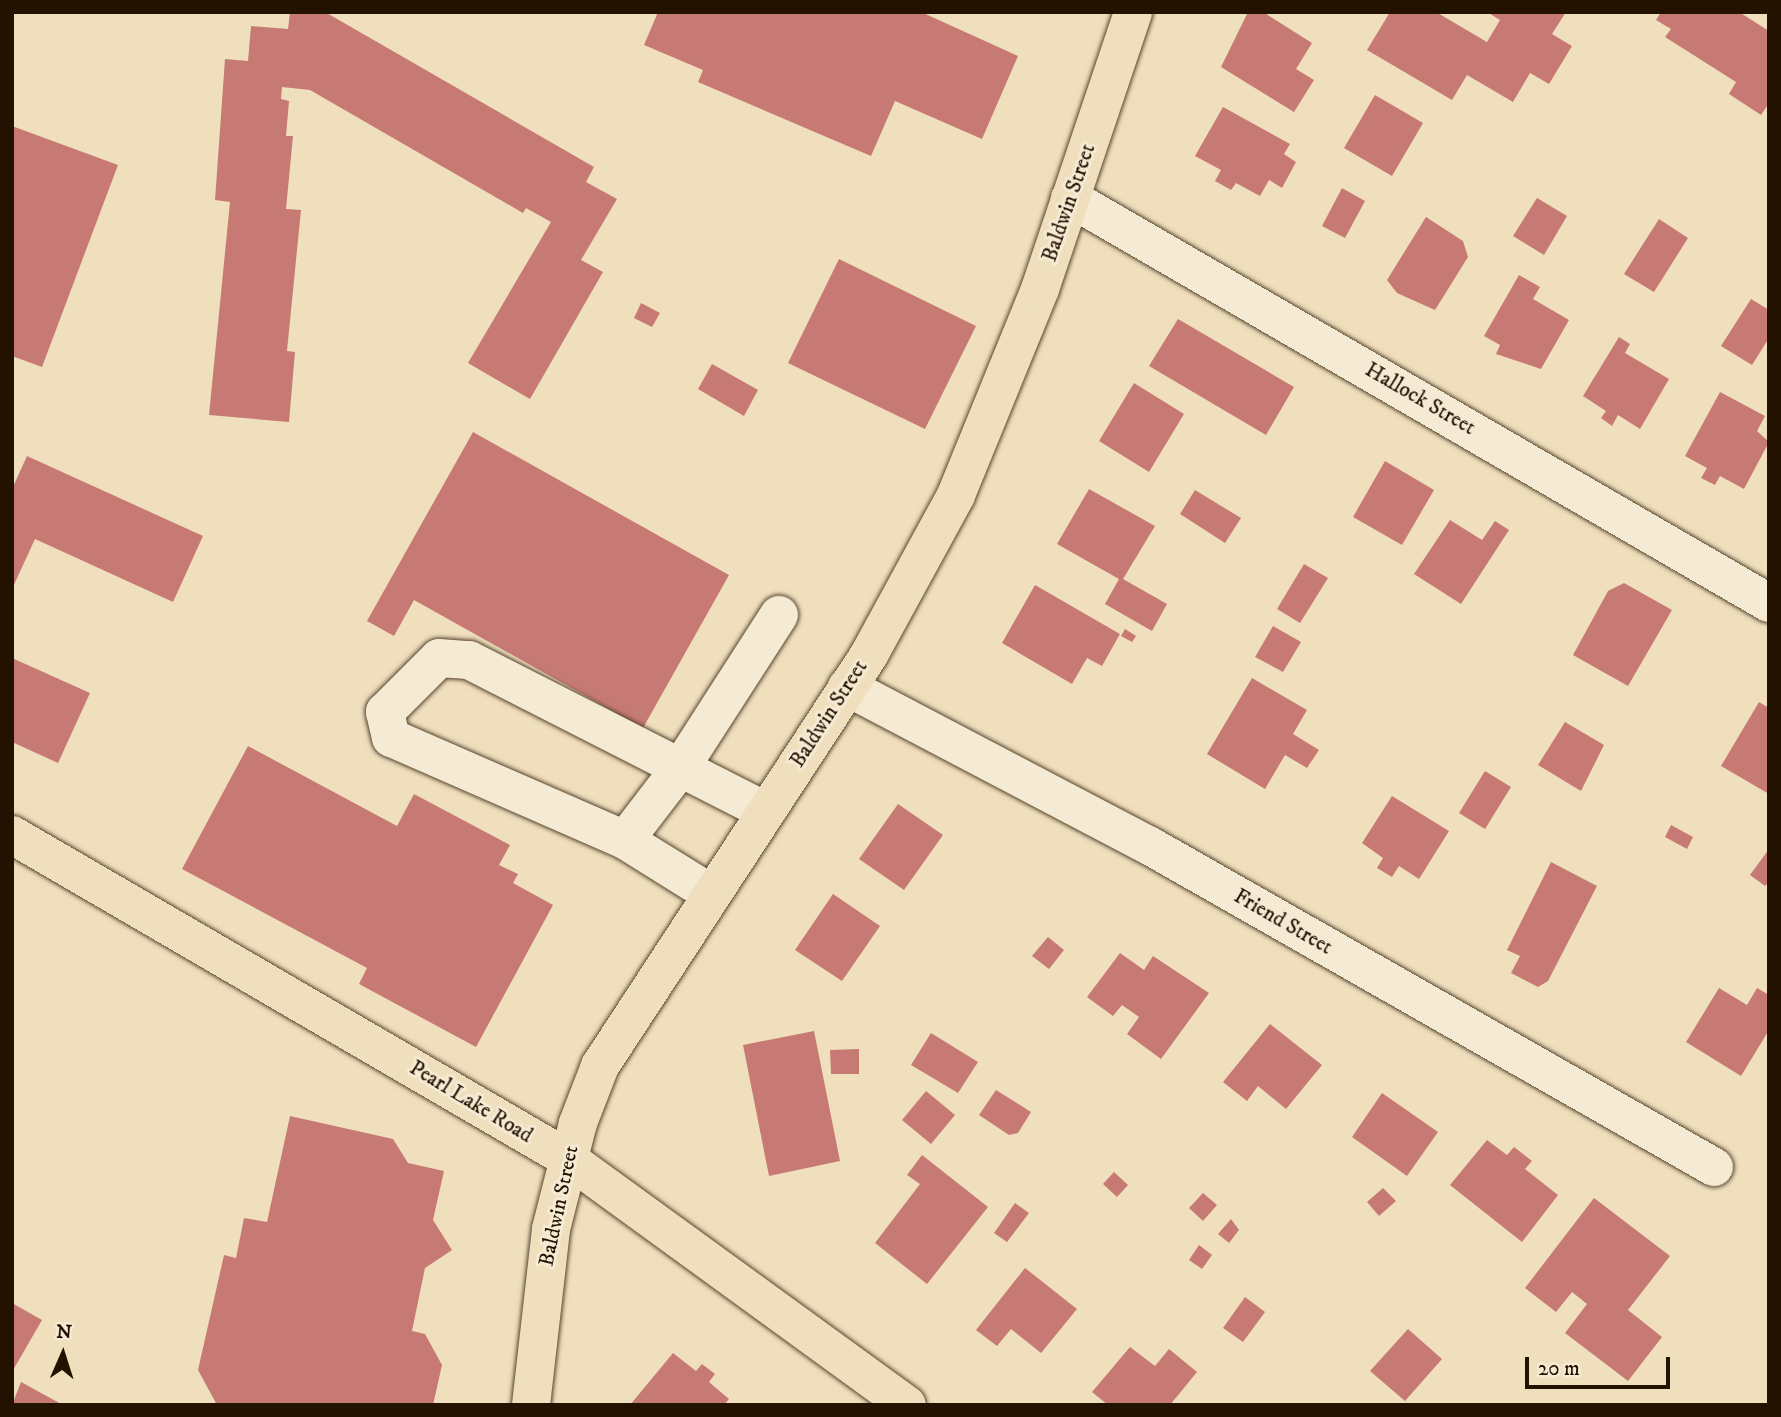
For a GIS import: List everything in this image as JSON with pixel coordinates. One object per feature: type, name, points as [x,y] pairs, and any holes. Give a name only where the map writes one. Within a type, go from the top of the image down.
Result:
[{"type":"main road","name":"Baldwin Street","points":[[531,1405],[551,1229],[567,1158],[614,1040],[889,621],[978,449],[1070,198],[1133,12]]},
{"type":"main road","name":"Pearl Lake Road","points":[[12,835],[567,1158],[907,1405]]},
{"type":"street","name":"Hallock Street","points":[[1070,198],[1769,603]]},
{"type":"street","points":[[625,840],[681,766],[779,615]]},
{"type":"street","points":[[710,893],[625,840],[391,738],[385,712],[439,658],[469,660],[765,811]]},
{"type":"street","name":"Friend Street","points":[[847,687],[1150,846],[1714,1167]]},
{"type":"building","points":[[290,12],[325,12],[594,167],[586,182],[617,199],[581,260],[603,272],[530,399],[468,363],[551,222],[526,208],[523,213],[310,90],[282,87],[281,99],[289,101],[286,136],[293,136],[286,209],[301,210],[287,351],[295,352],[289,422],[209,415],[230,202],[215,200],[225,59],[248,61],[251,26],[288,29]]},
{"type":"building","points":[[658,12],[921,12],[1018,56],[982,139],[895,101],[871,156],[698,82],[703,70],[644,45]]},
{"type":"building","points":[[1248,12],[1263,12],[1312,43],[1296,69],[1314,80],[1294,112],[1221,67]]},
{"type":"building","points":[[1390,12],[1436,12],[1487,42],[1500,20],[1487,12],[1566,12],[1552,34],[1572,46],[1549,84],[1530,73],[1513,102],[1467,75],[1452,100],[1367,50]]},
{"type":"building","points":[[1661,12],[1739,12],[1769,31],[1769,103],[1761,115],[1729,94],[1736,82],[1665,37],[1671,29],[1656,20]]},
{"type":"building","points":[[1375,95],[1423,123],[1392,176],[1344,148]]},
{"type":"building","points":[[1223,107],[1290,144],[1284,154],[1296,162],[1282,188],[1269,180],[1260,196],[1236,183],[1231,190],[1215,181],[1221,170],[1195,156]]},
{"type":"building","points":[[12,126],[118,165],[42,367],[12,356]]},
{"type":"building","points":[[1342,188],[1365,201],[1345,238],[1322,226]]},
{"type":"building","points":[[1537,198],[1567,216],[1544,255],[1513,236]]},
{"type":"building","points":[[1426,217],[1463,241],[1468,257],[1435,310],[1397,293],[1387,280]]},
{"type":"building","points":[[1659,219],[1688,238],[1654,292],[1624,274]]},
{"type":"building","points":[[839,259],[976,326],[925,429],[788,363]]},
{"type":"building","points":[[1519,275],[1540,287],[1533,299],[1569,320],[1541,369],[1496,354],[1500,345],[1484,336]]},
{"type":"building","points":[[1751,299],[1769,310],[1769,338],[1752,365],[1721,346]]},
{"type":"building","points":[[641,303],[660,313],[652,327],[634,318]]},
{"type":"building","points":[[1178,319],[1294,387],[1266,435],[1149,366]]},
{"type":"building","points":[[1619,337],[1630,344],[1625,353],[1669,379],[1640,429],[1618,415],[1612,426],[1601,418],[1606,411],[1583,396]]},
{"type":"building","points":[[712,364],[758,390],[744,416],[698,389]]},
{"type":"building","points":[[1134,383],[1184,414],[1149,472],[1099,441]]},
{"type":"building","points":[[1720,392],[1765,416],[1757,431],[1769,442],[1744,489],[1720,476],[1715,485],[1701,478],[1707,468],[1685,456]]},
{"type":"building","points":[[473,432],[729,575],[643,728],[414,600],[394,636],[367,621]]},
{"type":"building","points":[[27,456],[203,536],[173,602],[35,539],[12,589],[12,489]]},
{"type":"building","points":[[1385,461],[1434,490],[1402,545],[1353,517]]},
{"type":"building","points":[[1089,489],[1155,526],[1123,579],[1167,604],[1152,631],[1105,604],[1119,579],[1057,544]]},
{"type":"building","points":[[1195,490],[1241,518],[1225,543],[1180,514]]},
{"type":"building","points":[[1450,520],[1482,540],[1495,521],[1509,530],[1461,604],[1414,574]]},
{"type":"building","points":[[1304,564],[1328,578],[1300,623],[1277,609]]},
{"type":"building","points":[[1624,583],[1672,610],[1628,686],[1573,655],[1608,591]]},
{"type":"building","points":[[1035,585],[1120,634],[1102,666],[1087,658],[1072,684],[1002,643]]},
{"type":"building","points":[[1273,626],[1301,642],[1283,672],[1255,657]]},
{"type":"building","points":[[1125,629],[1136,636],[1132,642],[1121,636]]},
{"type":"building","points":[[12,658],[90,693],[58,763],[12,742]]},
{"type":"building","points":[[1252,678],[1307,710],[1293,734],[1319,750],[1307,768],[1285,755],[1265,789],[1207,754]]},
{"type":"building","points":[[1759,702],[1769,708],[1769,794],[1721,766]]},
{"type":"building","points":[[1565,722],[1604,745],[1581,791],[1538,765]]},
{"type":"building","points":[[248,746],[397,826],[414,794],[510,845],[499,865],[518,874],[513,883],[553,905],[476,1047],[359,984],[367,968],[182,869]]},
{"type":"building","points":[[1485,771],[1511,787],[1485,829],[1459,813]]},
{"type":"building","points":[[1392,796],[1449,831],[1419,879],[1399,866],[1392,877],[1377,868],[1383,858],[1362,843]]},
{"type":"building","points":[[898,804],[943,835],[904,890],[859,859]]},
{"type":"building","points":[[1671,825],[1693,837],[1687,849],[1665,837]]},
{"type":"building","points":[[1769,849],[1769,882],[1765,886],[1750,875]]},
{"type":"building","points":[[1551,862],[1597,886],[1548,981],[1538,987],[1511,973],[1520,956],[1507,950]]},
{"type":"building","points":[[833,894],[880,926],[842,981],[795,950]]},
{"type":"building","points":[[1048,937],[1064,950],[1049,969],[1032,956]]},
{"type":"building","points":[[1120,953],[1144,970],[1153,956],[1209,993],[1161,1059],[1127,1034],[1139,1017],[1122,1005],[1113,1016],[1087,997]]},
{"type":"building","points":[[1719,988],[1747,1005],[1757,988],[1769,995],[1769,1030],[1741,1076],[1686,1042]]},
{"type":"building","points":[[1270,1024],[1322,1065],[1286,1109],[1258,1086],[1247,1101],[1223,1082]]},
{"type":"building","points":[[814,1031],[840,1161],[769,1176],[743,1045]]},
{"type":"building","points":[[931,1033],[978,1062],[958,1093],[911,1065]]},
{"type":"building","points":[[859,1049],[859,1074],[831,1074],[830,1050]]},
{"type":"building","points":[[996,1090],[1031,1112],[1018,1133],[1009,1135],[979,1115]]},
{"type":"building","points":[[926,1091],[955,1115],[931,1144],[902,1120]]},
{"type":"building","points":[[1382,1093],[1438,1132],[1407,1176],[1352,1137]]},
{"type":"building","points":[[290,1116],[393,1139],[408,1163],[444,1171],[433,1220],[452,1250],[425,1268],[412,1331],[425,1334],[442,1365],[433,1405],[217,1405],[198,1370],[224,1255],[236,1258],[244,1218],[267,1222]]},
{"type":"building","points":[[1487,1140],[1507,1155],[1514,1147],[1532,1161],[1525,1169],[1558,1195],[1522,1242],[1450,1185]]},
{"type":"building","points":[[922,1155],[988,1207],[927,1284],[875,1243],[920,1184],[907,1175]]},
{"type":"building","points":[[1114,1172],[1128,1185],[1117,1197],[1103,1184]]},
{"type":"building","points":[[1383,1188],[1396,1201],[1379,1216],[1367,1202]]},
{"type":"building","points":[[1203,1193],[1217,1205],[1203,1221],[1189,1208]]},
{"type":"building","points":[[1594,1198],[1670,1256],[1628,1310],[1662,1337],[1628,1381],[1565,1333],[1587,1304],[1572,1292],[1556,1312],[1525,1288]]},
{"type":"building","points":[[1015,1203],[1029,1213],[1007,1242],[994,1233]]},
{"type":"building","points":[[1231,1219],[1239,1230],[1229,1243],[1218,1234]]},
{"type":"building","points":[[1199,1245],[1212,1255],[1202,1269],[1189,1260]]},
{"type":"building","points":[[1025,1268],[1077,1309],[1041,1353],[1011,1329],[997,1346],[976,1330]]},
{"type":"building","points":[[1245,1297],[1265,1312],[1243,1342],[1223,1328]]},
{"type":"building","points":[[12,1303],[42,1320],[12,1372]]},
{"type":"building","points":[[1408,1329],[1442,1359],[1405,1401],[1370,1371]]},
{"type":"building","points":[[1130,1347],[1155,1366],[1169,1349],[1197,1372],[1170,1405],[1108,1405],[1092,1392]]},
{"type":"building","points":[[673,1353],[696,1371],[702,1364],[715,1374],[709,1382],[729,1399],[724,1405],[630,1405]]},
{"type":"building","points":[[21,1382],[63,1405],[12,1405]]}]
